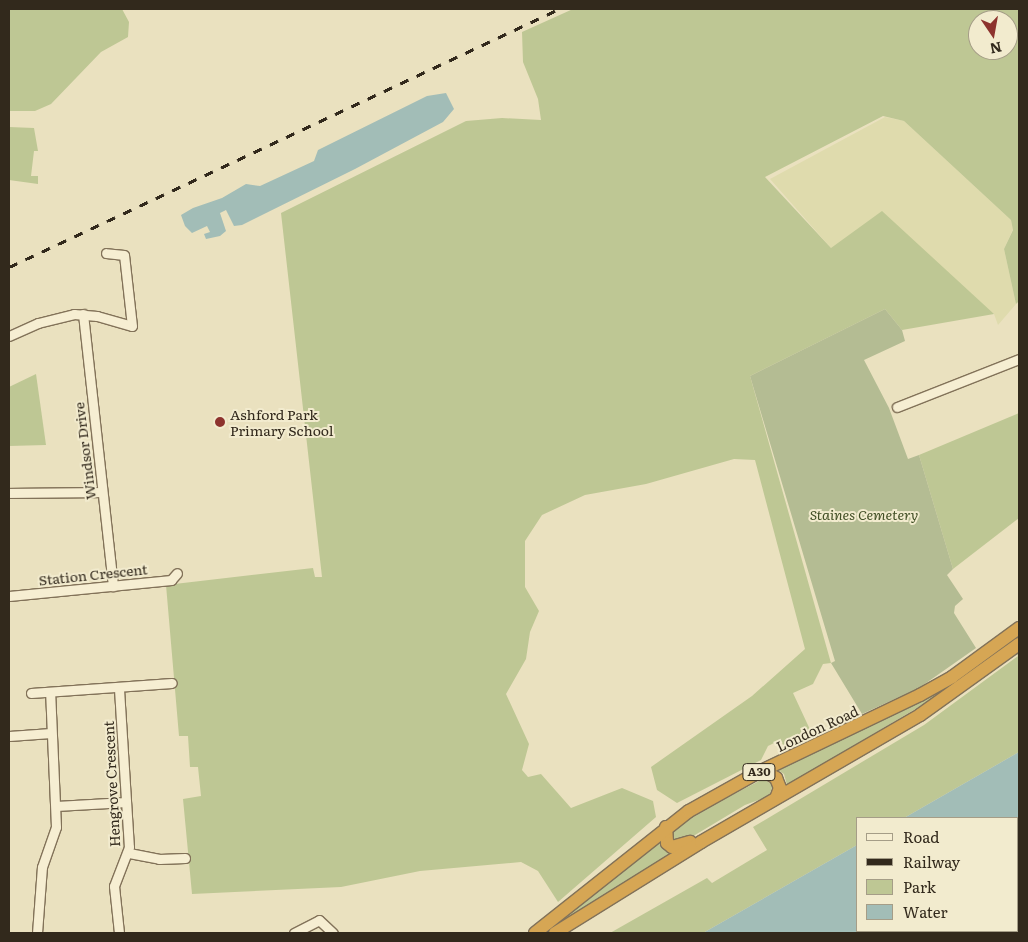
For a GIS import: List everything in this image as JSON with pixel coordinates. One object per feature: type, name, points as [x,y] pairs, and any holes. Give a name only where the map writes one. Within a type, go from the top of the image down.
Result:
[{"type":"highway","name":"London Road","points":[[535,933],[666,827],[757,773],[920,695],[952,677],[1019,628]]},
{"type":"highway","name":"A30","points":[[555,933],[777,796],[920,715],[1019,644]]},
{"type":"highway","name":"A30","points":[[757,773],[766,772],[776,778],[780,788],[777,796]]},
{"type":"highway","name":"A30","points":[[666,827],[667,843],[681,847],[739,812],[756,809]]},
{"type":"street","points":[[9,336],[60,315],[83,314],[132,326],[124,255],[106,253]]},
{"type":"street","name":"Windsor Drive","points":[[83,314],[112,586]]},
{"type":"street","points":[[897,407],[1019,359]]},
{"type":"street","points":[[9,493],[102,492]]},
{"type":"street","name":"Station Crescent","points":[[9,596],[171,580],[177,573]]},
{"type":"street","points":[[31,693],[119,689],[172,683]]},
{"type":"street","name":"Hengrove Crescent","points":[[119,689],[129,853],[113,892],[120,933]]},
{"type":"street","points":[[37,933],[42,867],[54,837],[56,806],[50,692]]},
{"type":"street","points":[[9,736],[51,733]]},
{"type":"street","points":[[56,806],[126,802]]},
{"type":"street","points":[[129,853],[159,859],[185,858]]},
{"type":"street","points":[[294,933],[319,920],[334,933]]},
{"type":"shaded area","points":[[885,117],[904,121],[1011,220],[1013,229],[1004,249],[1016,304],[998,325],[994,314],[831,248],[770,179]]},
{"type":"green space","points":[[9,9],[122,9],[129,22],[128,37],[101,52],[51,104],[35,111],[9,111]]},
{"type":"green space","points":[[573,9],[1019,9],[1019,301],[1016,304],[1004,249],[1013,230],[1011,220],[904,121],[883,116],[765,177],[831,248],[882,211],[994,314],[902,330],[885,309],[750,376],[831,663],[823,664],[813,684],[793,693],[813,736],[786,749],[780,740],[768,746],[761,760],[677,803],[657,790],[651,767],[752,696],[805,649],[755,460],[734,459],[646,484],[585,495],[542,515],[525,541],[525,587],[539,611],[530,632],[526,659],[506,694],[529,744],[522,770],[528,777],[541,774],[571,808],[622,788],[653,801],[656,817],[558,902],[538,871],[521,862],[420,871],[341,887],[192,894],[183,799],[201,796],[198,767],[190,767],[188,736],[179,736],[166,585],[313,568],[315,577],[322,577],[281,213],[466,121],[502,118],[541,120],[538,99],[523,62],[522,32]]},
{"type":"green space","points":[[9,127],[34,128],[38,151],[34,151],[31,176],[38,176],[38,184],[9,180]]},
{"type":"green space","name":"Staines Cemetery","points":[[885,309],[902,330],[905,341],[864,360],[889,408],[908,459],[919,455],[953,569],[947,575],[963,599],[955,606],[954,613],[976,648],[919,688],[862,714],[831,663],[835,661],[750,376]]},
{"type":"green space","points":[[36,374],[46,445],[9,446],[9,387]]},
{"type":"green space","points":[[1019,413],[1019,518],[953,569],[919,455]]},
{"type":"green space","points":[[1019,632],[1019,636],[956,685],[787,785],[784,774],[775,768],[896,712]]},
{"type":"green space","points":[[1019,650],[1019,752],[906,817],[856,817],[856,846],[703,933],[610,933],[707,878],[712,883],[767,850],[753,827],[924,725],[1018,656],[1016,653]]},
{"type":"green space","points":[[763,779],[773,785],[769,796],[745,805],[685,841],[673,842],[669,830],[676,824]]},
{"type":"green space","points":[[660,840],[666,851],[671,853],[543,933]]},
{"type":"water","points":[[446,93],[454,109],[443,122],[355,169],[242,225],[234,226],[226,210],[220,213],[226,231],[220,236],[206,239],[204,234],[210,232],[207,226],[192,233],[185,226],[181,215],[193,208],[222,198],[246,184],[260,186],[314,161],[318,150],[427,96]]},
{"type":"water","points":[[1019,752],[1019,933],[703,933],[856,846],[856,932],[1018,932],[1018,817],[906,817]]},
{"type":"railway","points":[[9,267],[559,9]]},
{"type":"place","name":"Ashford Park Primary School","points":[[220,422]]}]
